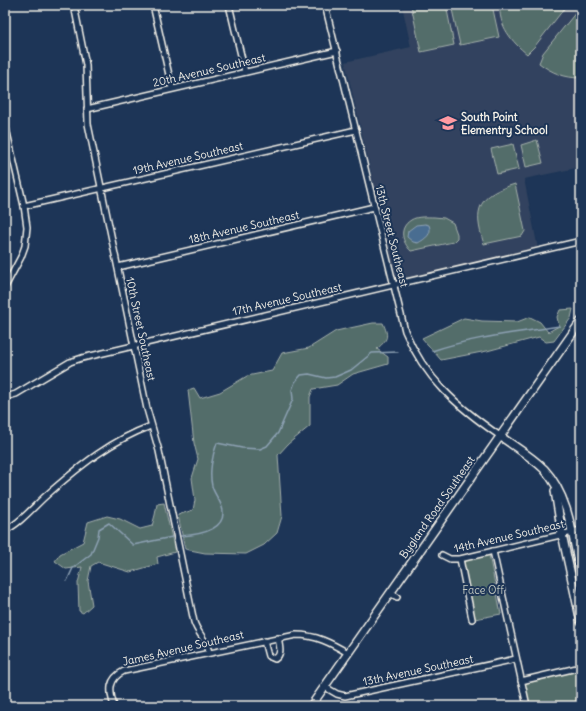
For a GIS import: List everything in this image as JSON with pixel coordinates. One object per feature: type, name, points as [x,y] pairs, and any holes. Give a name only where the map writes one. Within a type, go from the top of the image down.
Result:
[{"type":"street","name":"10th Street Southeast","points":[[74,5],[86,65],[88,124],[101,188],[134,345],[159,451],[194,622],[197,630],[206,643],[209,652]]},
{"type":"street","points":[[153,5],[172,88]]},
{"type":"street","points":[[229,5],[245,72]]},
{"type":"street","name":"13th Street Southeast","points":[[326,5],[405,331],[425,369],[439,387],[458,405],[500,436]]},
{"type":"street","name":"20th Avenue Southeast","points":[[87,109],[172,88],[337,51]]},
{"type":"street","points":[[5,124],[24,206],[27,227],[25,246],[19,263],[5,287]]},
{"type":"street","name":"19th Avenue Southeast","points":[[24,206],[356,130]]},
{"type":"street","name":"18th Avenue Southeast","points":[[118,267],[374,207]]},
{"type":"street","name":"17th Avenue Southeast","points":[[5,395],[9,396],[16,394],[70,362],[134,345],[581,241]]},
{"type":"street","name":"Bygland Road Southeast","points":[[312,706],[581,321]]},
{"type":"street","points":[[5,530],[18,523],[65,479],[94,455],[118,441],[152,426]]},
{"type":"street","points":[[500,436],[538,464],[552,480],[561,495],[572,532],[581,576]]},
{"type":"street","points":[[552,480],[558,502],[562,534],[581,622]]},
{"type":"street","name":"14th Avenue Southeast","points":[[442,555],[450,559],[460,559],[581,530]]},
{"type":"street","points":[[493,551],[527,706]]},
{"type":"street","points":[[460,559],[472,619]]},
{"type":"street","points":[[390,593],[397,597]]},
{"type":"street","name":"James Avenue Southeast","points":[[114,706],[110,694],[110,688],[113,679],[119,673],[124,671],[296,635],[319,638],[348,653]]},
{"type":"street","points":[[264,641],[268,656],[275,658],[278,657],[280,652],[278,638]]},
{"type":"street","name":"13th Avenue Southeast","points":[[325,687],[337,694],[345,696],[516,659]]},
{"type":"street","points":[[521,681],[581,667]]},
{"type":"shaded area","points":[[402,5],[581,5],[581,167],[524,179],[538,249],[399,281],[396,278],[345,62],[411,47]]},
{"type":"shaded area","points":[[416,225],[429,225],[430,231],[428,236],[423,240],[418,243],[413,242],[407,237],[408,231]]},
{"type":"green space","points":[[411,5],[446,5],[454,45],[421,52]]},
{"type":"green space","points":[[451,5],[492,5],[499,37],[460,45]]},
{"type":"green space","points":[[500,5],[567,5],[527,54],[516,44],[507,32],[501,19]]},
{"type":"green space","points":[[577,11],[581,12],[581,78],[559,74],[549,70],[539,63],[543,53]]},
{"type":"green space","points":[[537,140],[543,163],[526,167],[521,145]]},
{"type":"green space","points":[[513,144],[519,169],[497,174],[491,149]]},
{"type":"green space","points":[[515,184],[525,231],[522,236],[484,244],[480,232],[479,221],[479,212],[482,205],[486,198],[493,193]]},
{"type":"green space","points":[[416,218],[444,218],[453,223],[457,238],[453,242],[411,251],[405,243],[403,235],[404,227],[411,220]]},
{"type":"green space","points":[[573,309],[571,318],[554,341],[546,342],[539,337],[487,351],[441,360],[422,338],[464,318],[482,321],[517,322],[530,317],[540,322],[548,332],[559,326],[557,317],[560,310]]},
{"type":"green space","points":[[373,323],[383,323],[385,328],[387,335],[386,338],[377,349],[388,357],[388,364],[353,374],[337,385],[313,389],[310,397],[310,426],[288,444],[278,455],[282,516],[277,533],[264,545],[246,554],[205,553],[185,549],[178,515],[193,510],[195,500],[192,478],[198,459],[194,443],[188,390],[194,388],[200,398],[220,392],[247,376],[272,371],[282,353],[309,348],[336,331]]},
{"type":"green space","points":[[164,503],[175,552],[157,557],[158,564],[130,572],[98,562],[91,566],[88,581],[92,605],[83,613],[79,611],[78,583],[82,567],[66,569],[55,561],[60,554],[83,542],[88,522],[107,516],[120,519],[140,529],[152,526],[157,504]]},
{"type":"green space","name":"Face Off","points":[[489,555],[501,614],[475,619],[463,560]]},
{"type":"green space","points":[[581,667],[581,702],[561,706],[530,706],[524,681]]},
{"type":"waterway","points":[[432,351],[463,342],[560,326]]},
{"type":"waterway","points":[[181,536],[194,535],[208,531],[219,524],[222,519],[223,509],[213,489],[211,481],[212,464],[217,443],[242,448],[260,449],[267,446],[278,433],[293,399],[292,390],[295,382],[301,375],[309,374],[326,378],[335,377],[351,370],[372,353],[398,352]]},
{"type":"waterway","points":[[67,581],[73,568],[91,554],[98,537],[99,529],[109,523],[133,545],[172,537]]},
{"type":"place","name":"South Point Elementry School","points":[[448,123]]}]
